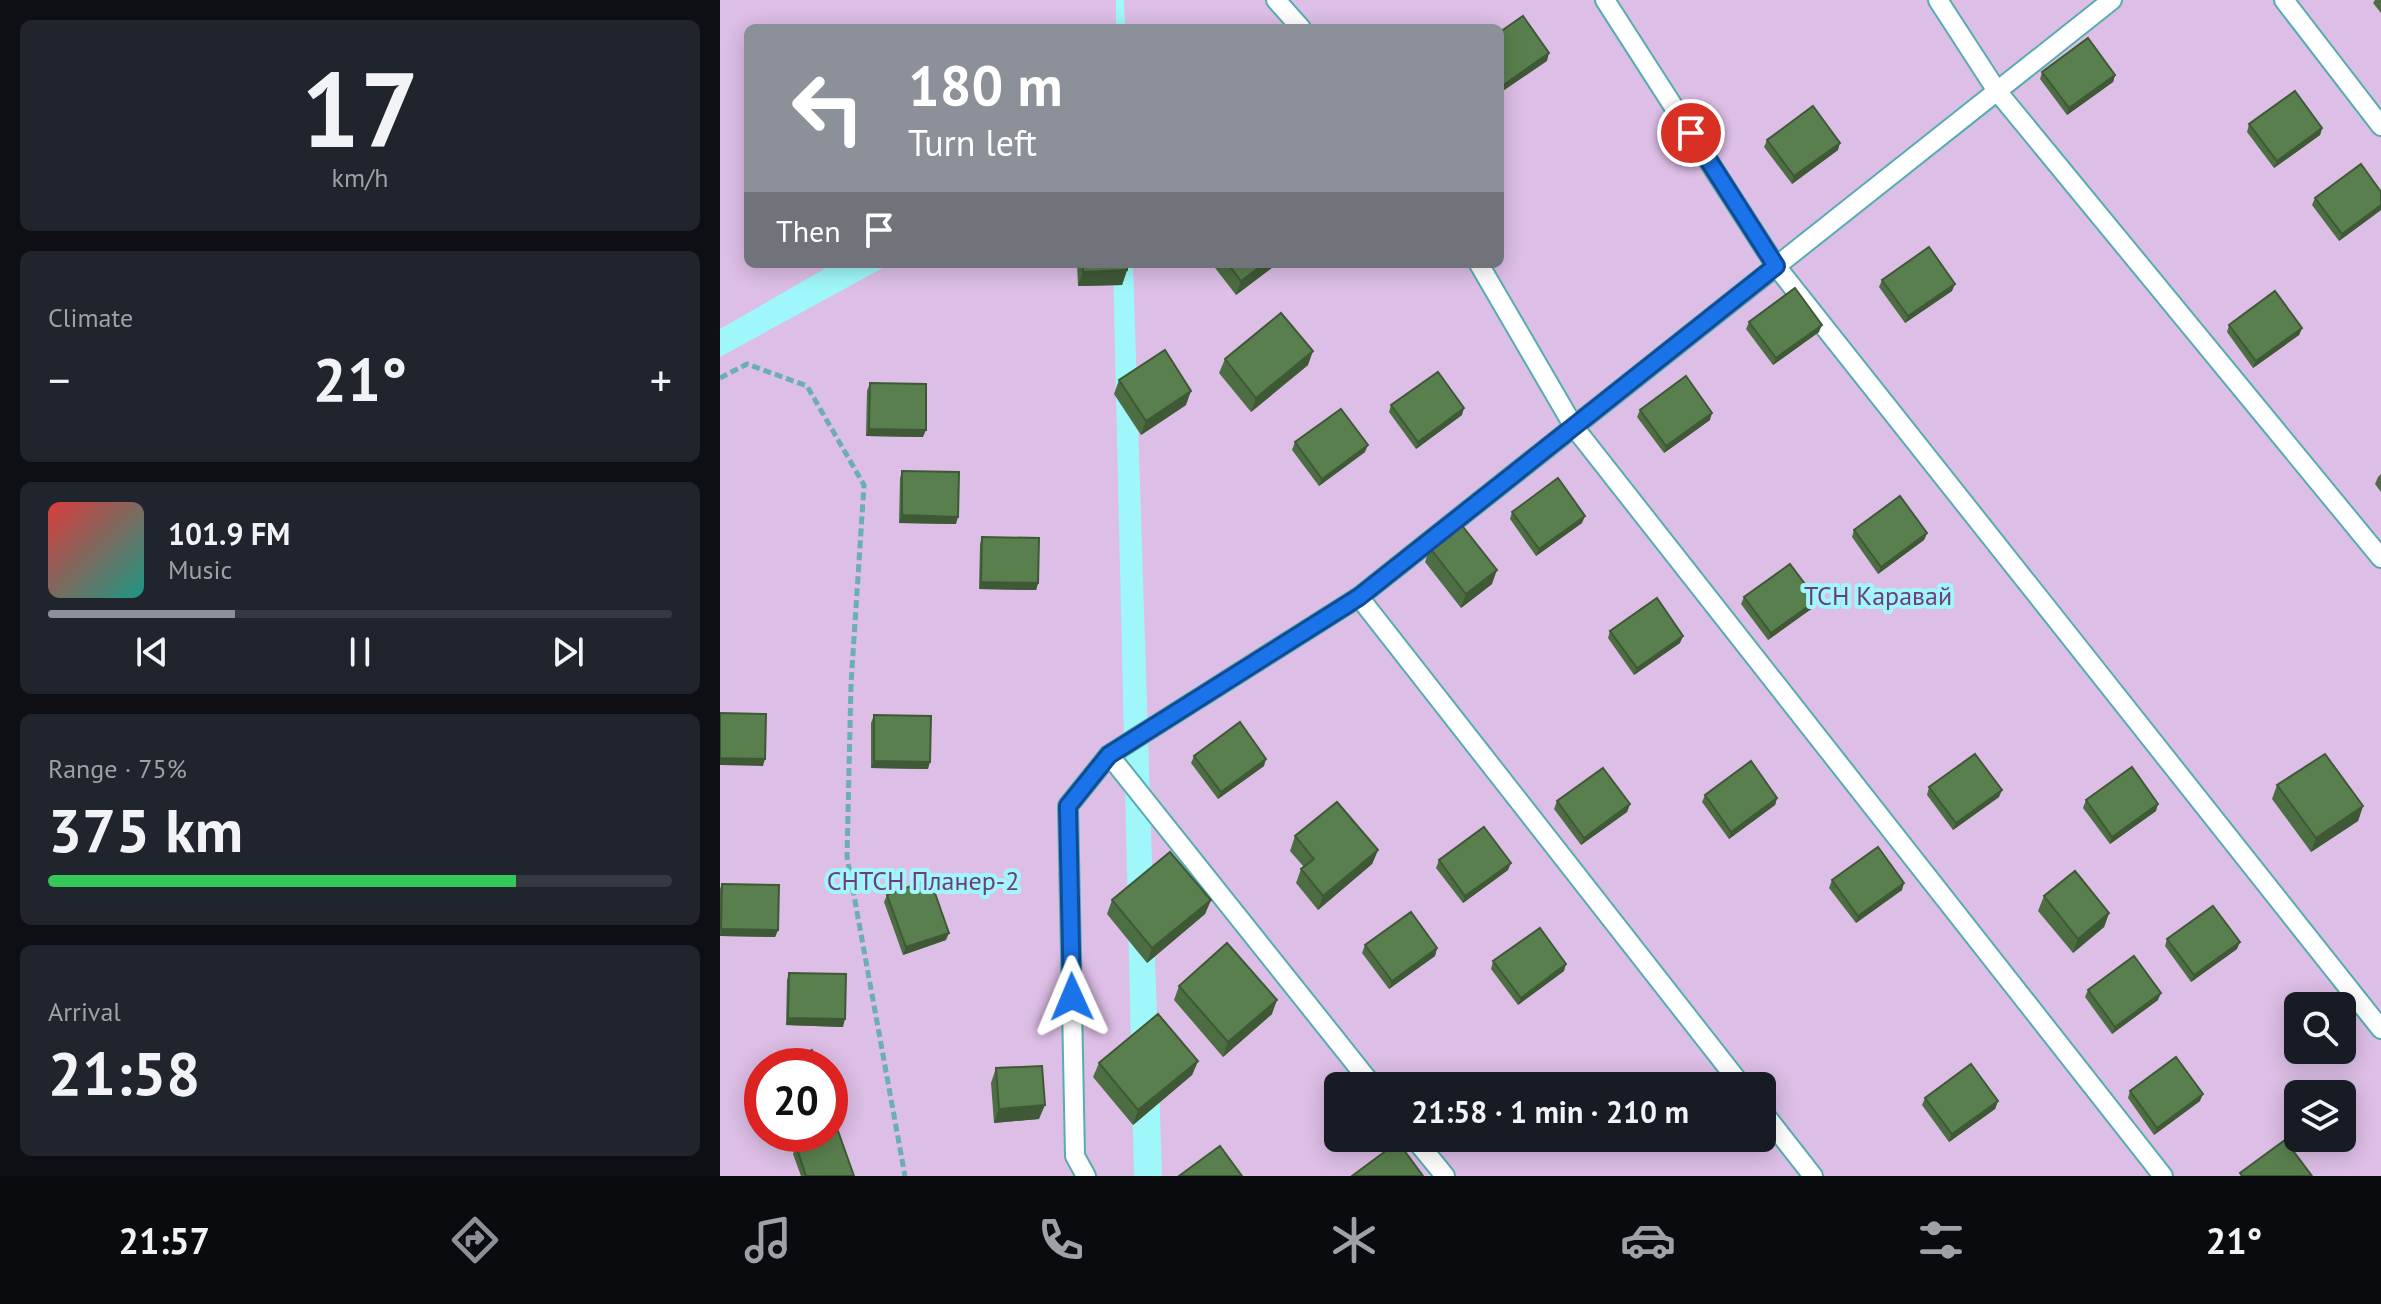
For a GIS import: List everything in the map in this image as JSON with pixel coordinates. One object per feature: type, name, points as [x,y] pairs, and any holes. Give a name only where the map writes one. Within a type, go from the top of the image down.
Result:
[{"type":"lane","points":[[1276,0],[1297,24]]},
{"type":"lane","points":[[1605,0],[1776,266],[2381,1029]]},
{"type":"lane","points":[[1938,0],[1997,91],[2381,558]]},
{"type":"lane","points":[[1086,1176],[1075,1156],[1068,806],[1109,755],[1359,597],[2112,0]]},
{"type":"lane","points":[[2284,0],[2381,126]]},
{"type":"lane","points":[[1481,268],[1574,427],[2163,1176]]},
{"type":"lane","points":[[1359,597],[1731,1072]]},
{"type":"lane","points":[[1109,755],[1362,1072]]},
{"type":"lane","points":[[1776,1129],[1813,1176]]},
{"type":"lane","points":[[1425,1152],[1445,1176]]},
{"type":"path","points":[[720,378],[747,364],[807,386],[864,485],[851,684],[847,857],[905,1176]]},
{"type":"green space","points":[[720,0],[1116,0],[1116,24],[744,24],[744,268],[826,268],[720,329]]},
{"type":"green space","name":"ТСН Каравай","points":[[1124,0],[2381,0],[2381,1176],[1162,1176],[1133,268],[1504,268],[1504,24],[1125,24]]},
{"type":"green space","name":"СНТСН Планер-2","points":[[883,268],[1113,268],[1134,1176],[720,1176],[720,357]]},
{"type":"building","points":[[1523,16],[1549,53],[1504,85],[1504,29]]},
{"type":"building","points":[[2088,38],[2115,75],[2069,108],[2042,72]]},
{"type":"building","points":[[2295,91],[2322,128],[2277,161],[2249,124]]},
{"type":"building","points":[[1813,106],[1840,143],[1794,176],[1767,140]]},
{"type":"building","points":[[2361,164],[2381,192],[2381,205],[2342,234],[2315,198]]},
{"type":"building","points":[[1929,247],[1955,284],[1908,316],[1882,280]]},
{"type":"building","points":[[1083,268],[1127,268],[1127,270],[1083,272]]},
{"type":"building","points":[[1231,268],[1259,268],[1241,281]]},
{"type":"building","points":[[1795,288],[1822,325],[1776,358],[1749,322]]},
{"type":"building","points":[[2275,291],[2302,328],[2256,361],[2229,325]]},
{"type":"building","points":[[1281,313],[1313,351],[1256,398],[1225,359]]},
{"type":"building","points":[[1165,350],[1191,391],[1146,421],[1119,380]]},
{"type":"building","points":[[1438,372],[1464,408],[1418,442],[1391,405]]},
{"type":"building","points":[[1686,376],[1712,413],[1666,446],[1640,410]]},
{"type":"building","points":[[870,383],[926,384],[926,430],[869,429]]},
{"type":"building","points":[[1341,409],[1368,445],[1322,479],[1295,442]]},
{"type":"building","points":[[902,471],[959,472],[958,517],[902,515]]},
{"type":"building","points":[[1558,478],[1585,516],[1539,549],[1512,512]]},
{"type":"building","points":[[1900,496],[1927,533],[1881,567],[1854,530]]},
{"type":"building","points":[[1460,523],[1497,570],[1466,594],[1430,548]]},
{"type":"building","points":[[982,537],[1039,538],[1038,583],[981,582]]},
{"type":"building","points":[[1790,564],[1817,600],[1771,633],[1744,597]]},
{"type":"building","points":[[1657,598],[1683,636],[1637,668],[1610,631]]},
{"type":"building","points":[[720,713],[766,714],[765,759],[720,758]]},
{"type":"building","points":[[874,715],[931,716],[930,762],[874,761]]},
{"type":"building","points":[[1240,722],[1266,759],[1221,792],[1194,756]]},
{"type":"building","points":[[1975,754],[2002,790],[1956,823],[1929,787]]},
{"type":"building","points":[[2325,754],[2363,806],[2316,838],[2277,785]]},
{"type":"building","points":[[1751,761],[1777,798],[1731,832],[1705,795]]},
{"type":"building","points":[[2132,767],[2158,804],[2112,837],[2086,800]]},
{"type":"building","points":[[1603,768],[1630,804],[1584,838],[1557,801]]},
{"type":"building","points":[[1337,802],[1378,850],[1323,896],[1301,869],[1314,859],[1295,836]]},
{"type":"building","points":[[1484,827],[1511,863],[1465,896],[1439,860]]},
{"type":"building","points":[[1878,847],[1904,883],[1858,916],[1832,880]]},
{"type":"building","points":[[1170,852],[1211,900],[1152,948],[1112,900]]},
{"type":"building","points":[[2075,871],[2109,913],[2078,939],[2044,896]]},
{"type":"building","points":[[930,879],[949,933],[906,947],[887,895]]},
{"type":"building","points":[[722,884],[779,885],[778,930],[721,929]]},
{"type":"building","points":[[2213,906],[2240,942],[2194,975],[2167,939]]},
{"type":"building","points":[[1411,912],[1437,948],[1392,981],[1365,945]]},
{"type":"building","points":[[1540,928],[1566,964],[1521,998],[1493,961]]},
{"type":"building","points":[[1227,943],[1277,1000],[1228,1042],[1179,986]]},
{"type":"building","points":[[2134,956],[2161,993],[2115,1027],[2088,990]]},
{"type":"building","points":[[789,973],[846,974],[845,1019],[788,1018]]},
{"type":"building","points":[[1158,1014],[1198,1061],[1138,1110],[1099,1063]]},
{"type":"building","points":[[2176,1057],[2203,1094],[2157,1128],[2130,1091]]},
{"type":"building","points":[[1971,1064],[1998,1101],[1952,1134],[1925,1098]]},
{"type":"building","points":[[1042,1066],[1045,1105],[999,1109],[996,1068]]},
{"type":"building","points":[[2284,1141],[2284,1152],[2294,1152],[2312,1176],[2242,1176],[2240,1173]]},
{"type":"building","points":[[1220,1146],[1242,1176],[1179,1176]]},
{"type":"building","points":[[798,1152],[845,1152],[854,1176],[806,1176]]},
{"type":"building","points":[[1384,1152],[1405,1152],[1423,1176],[1352,1176]]},
{"type":"route","points":[[1072,997],[1068,806],[1109,755],[1359,597],[1776,266],[1691,133]]}]
